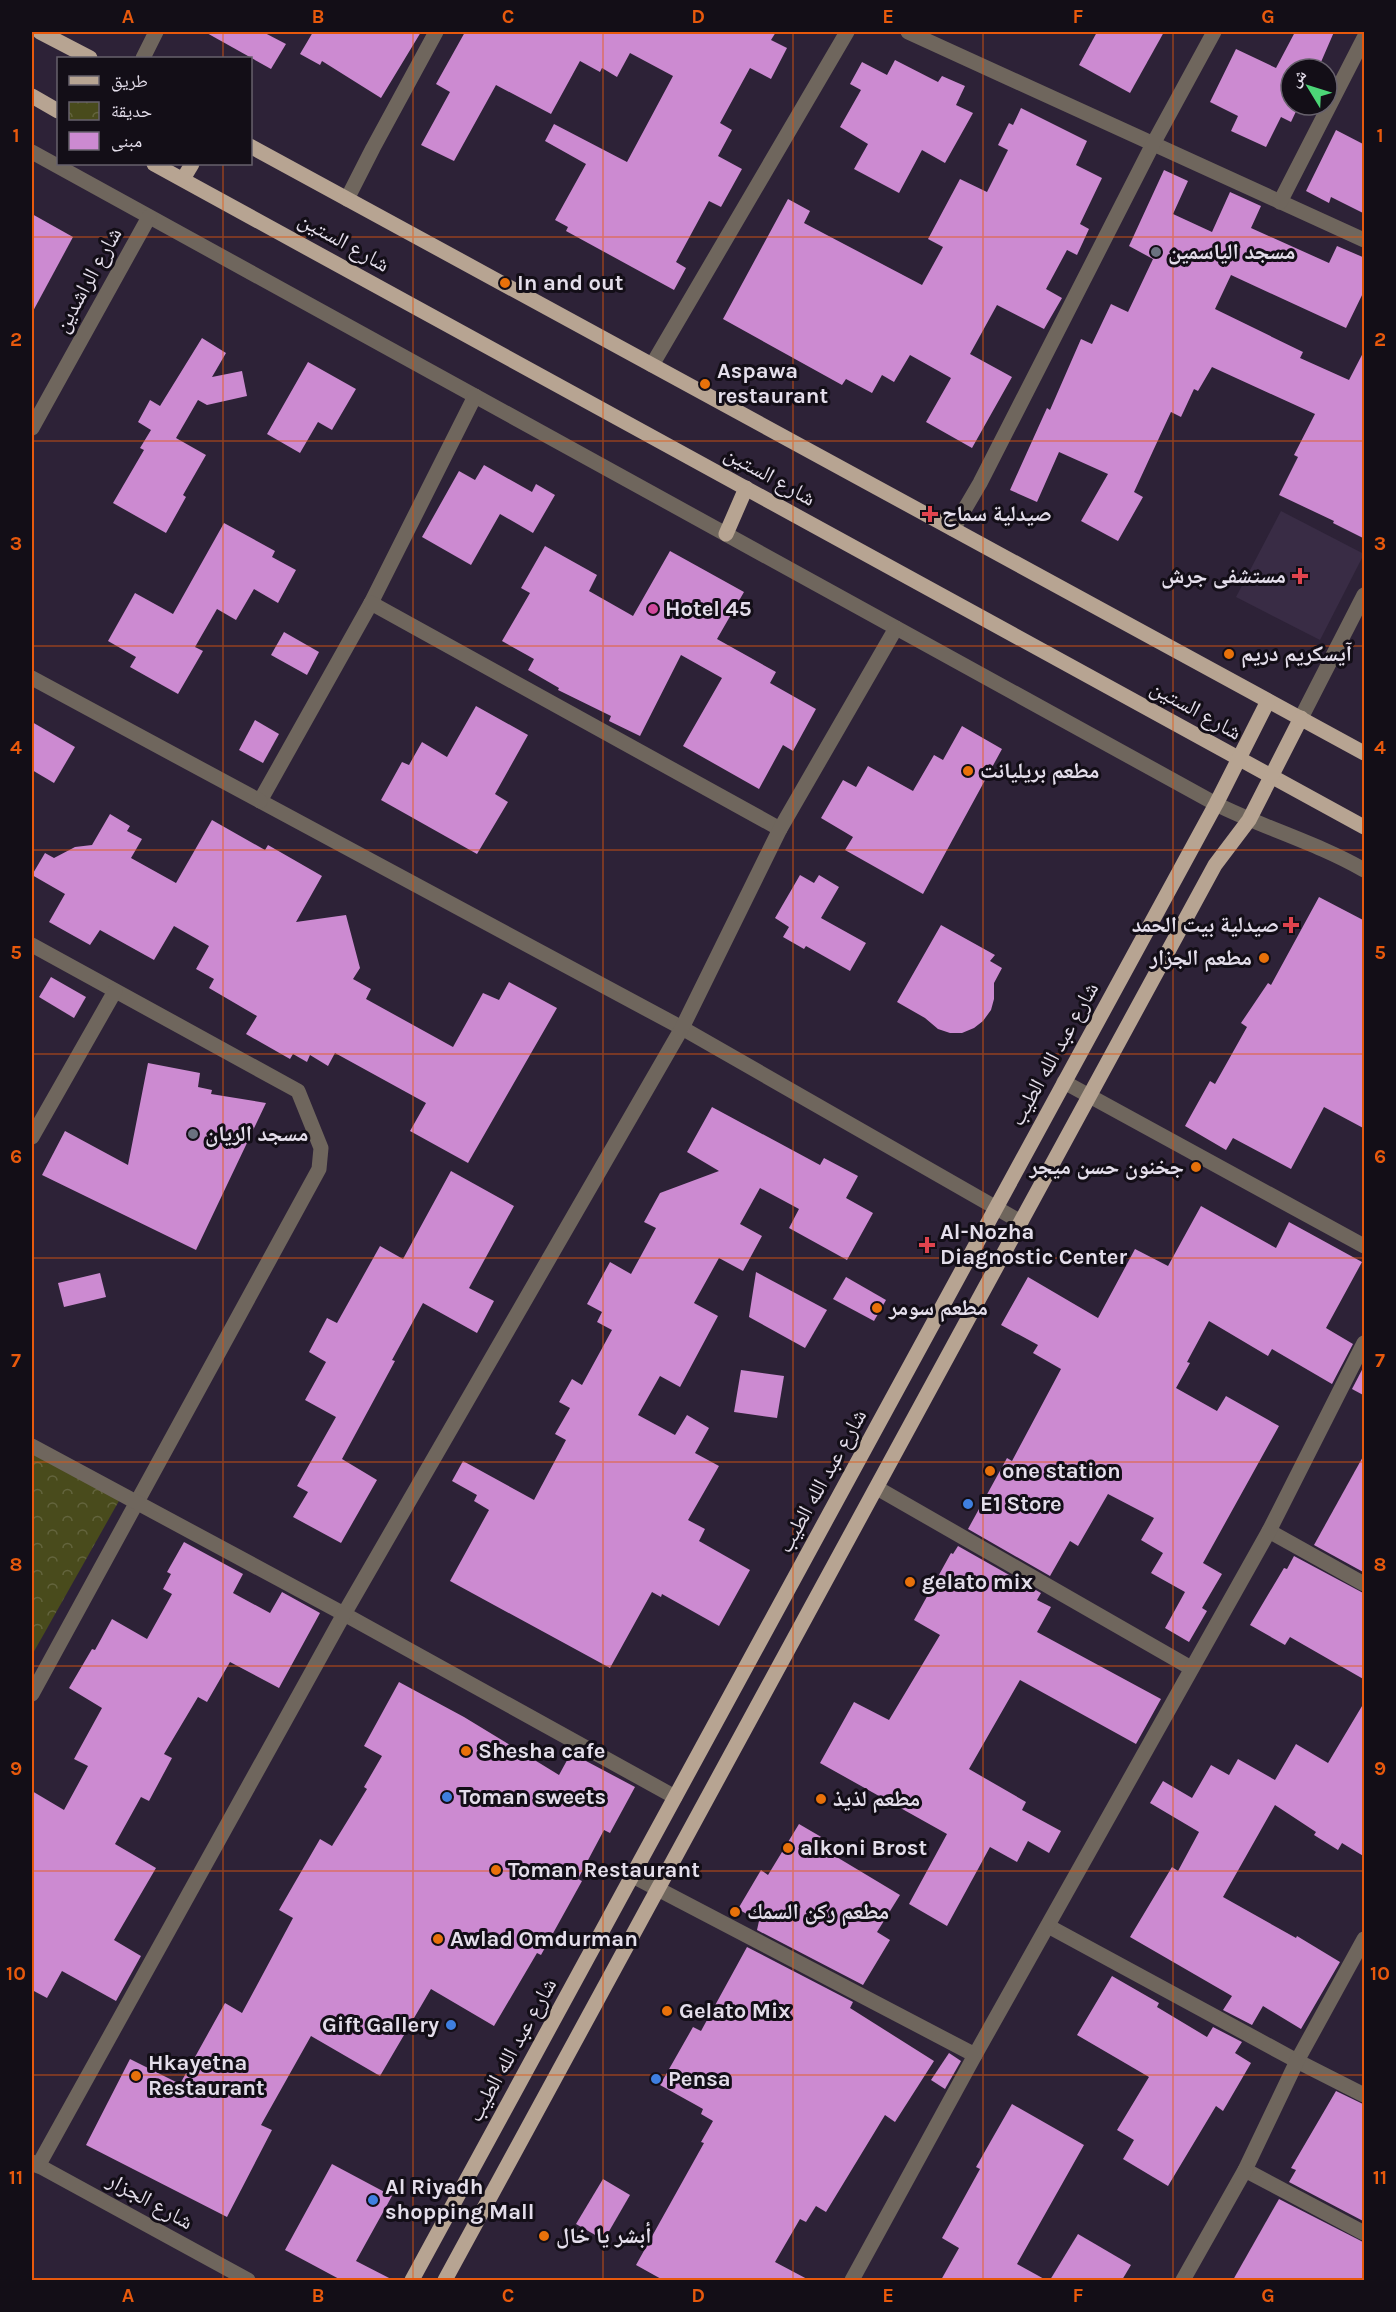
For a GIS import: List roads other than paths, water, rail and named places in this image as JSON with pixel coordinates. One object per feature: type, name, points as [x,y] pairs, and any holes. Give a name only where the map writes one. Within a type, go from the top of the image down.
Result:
[{"type":"main road","points":[[40,32],[88,57]]},
{"type":"main road","points":[[32,96],[57,110]]},
{"type":"main road","name":"شارع الستين","points":[[252,147],[1365,753]]},
{"type":"main road","name":"شارع الستين","points":[[156,165],[1365,827]]},
{"type":"main road","points":[[183,179],[191,165]]},
{"type":"main road","points":[[726,534],[746,488]]},
{"type":"main road","name":"شارع عبد الله الطيب","points":[[412,2280],[1216,804],[1268,701]]},
{"type":"main road","points":[[445,2280],[1090,1094],[1215,866],[1249,820],[1301,718]]},
{"type":"street","points":[[144,57],[156,32]]},
{"type":"street","points":[[347,199],[436,32]]},
{"type":"street","points":[[652,365],[847,32]]},
{"type":"street","points":[[908,32],[1365,240]]},
{"type":"street","points":[[953,529],[980,483],[1153,144],[1214,32]]},
{"type":"street","points":[[1280,202],[1365,38]]},
{"type":"street","points":[[32,152],[1216,804],[1249,820],[1338,855],[1365,870]]},
{"type":"street","name":"شارع الراشدين","points":[[32,428],[149,217]]},
{"type":"street","points":[[260,801],[371,603],[475,396]]},
{"type":"street","points":[[1301,718],[1365,595]]},
{"type":"street","points":[[371,603],[780,829]]},
{"type":"street","points":[[35,2164],[344,1614],[682,1028],[780,829],[896,628]]},
{"type":"street","points":[[32,678],[682,1028],[1021,1222]]},
{"type":"street","points":[[32,945],[298,1092],[321,1148],[319,1169],[32,1694]]},
{"type":"street","points":[[32,1137],[115,991]]},
{"type":"street","points":[[1064,1082],[1090,1094],[1365,1246]]},
{"type":"street","points":[[852,2280],[975,2055],[1269,1531],[1365,1343]]},
{"type":"street","points":[[32,1446],[344,1614],[675,1797]]},
{"type":"street","points":[[877,1488],[1191,1668]]},
{"type":"street","points":[[1269,1531],[1365,1584]]},
{"type":"street","points":[[633,1876],[975,2055]]},
{"type":"street","points":[[1048,1926],[1297,2061],[1365,2095]]},
{"type":"street","points":[[1183,2280],[1245,2170],[1297,2061],[1365,1939]]},
{"type":"street","name":"شارع الجزار","points":[[35,2164],[248,2280]]},
{"type":"street","points":[[1245,2170],[1365,2233]]},
{"type":"place","name":"مسجد الياسمين","points":[[1156,252]]},
{"type":"place","name":"In and out","points":[[505,283]]},
{"type":"place","name":"Aspawa restaurant","points":[[705,384]]},
{"type":"place","name":"صيدلية سماح","points":[[930,514]]},
{"type":"place","name":"مستشفى جرش","points":[[1300,576]]},
{"type":"place","name":"Hotel 45","points":[[653,609]]},
{"type":"place","name":"آيسكريم دريم","points":[[1229,654]]},
{"type":"place","name":"مطعم بريليانت","points":[[968,771]]},
{"type":"place","name":"صيدلية بيت الحمد","points":[[1291,925]]},
{"type":"place","name":"مطعم الجزار","points":[[1264,958]]},
{"type":"place","name":"مسجد الريان","points":[[193,1134]]},
{"type":"place","name":"جخنون حسن ميجر","points":[[1196,1167]]},
{"type":"place","name":"Al-Nozha Diagnostic Center","points":[[927,1245]]},
{"type":"place","name":"مطعم سومر","points":[[877,1308]]},
{"type":"place","name":"one station","points":[[990,1471]]},
{"type":"place","name":"E1 Store","points":[[968,1504]]},
{"type":"place","name":"gelato mix","points":[[910,1582]]},
{"type":"place","name":"Shesha cafe","points":[[466,1751]]},
{"type":"place","name":"Toman sweets","points":[[447,1797]]},
{"type":"place","name":"مطعم لذيذ","points":[[821,1799]]},
{"type":"place","name":"alkoni Brost","points":[[788,1848]]},
{"type":"place","name":"Toman Restaurant","points":[[496,1870]]},
{"type":"place","name":"مطعم ركن السمك","points":[[735,1912]]},
{"type":"place","name":"Awlad Omdurman","points":[[438,1939]]},
{"type":"place","name":"Gelato Mix","points":[[667,2011]]},
{"type":"place","name":"Gift Gallery","points":[[451,2025]]},
{"type":"place","name":"Hkayetna Restaurant","points":[[136,2076]]},
{"type":"place","name":"Pensa","points":[[656,2079]]},
{"type":"place","name":"Al Riyadh shopping Mall","points":[[373,2200]]},
{"type":"place","name":"أبشر يا خال","points":[[544,2236]]}]
